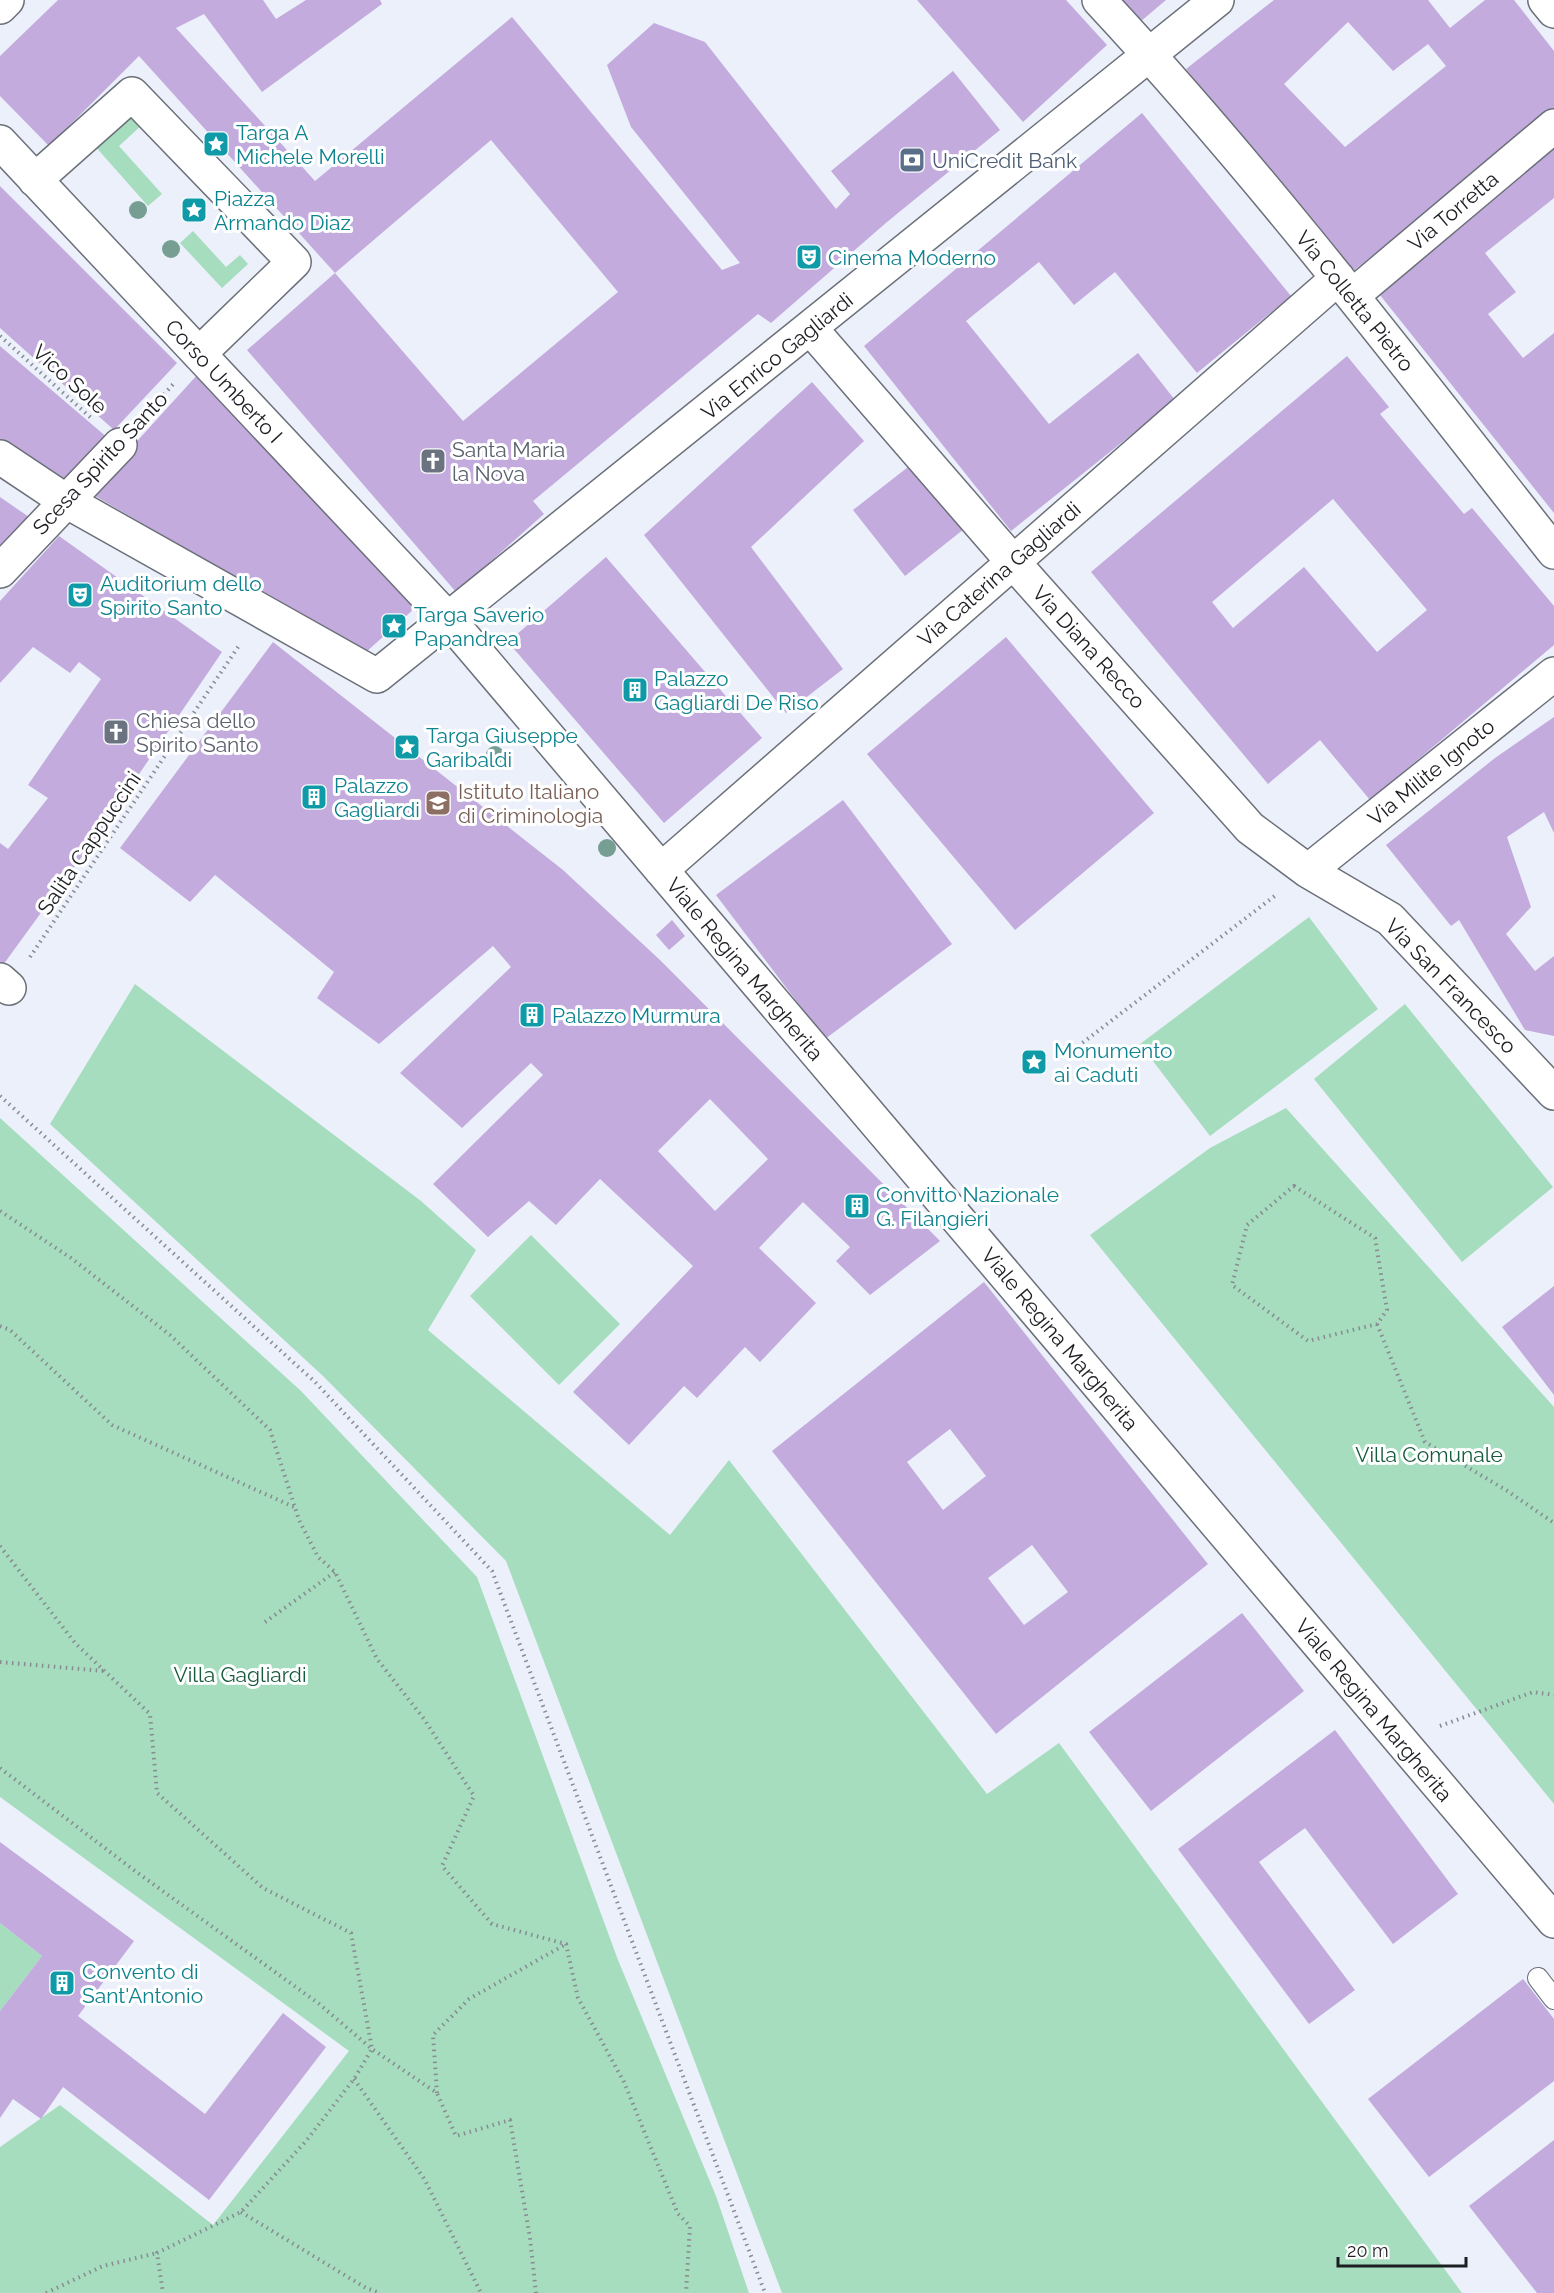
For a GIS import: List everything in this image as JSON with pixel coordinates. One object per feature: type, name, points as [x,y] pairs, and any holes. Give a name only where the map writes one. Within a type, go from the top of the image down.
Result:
[{"type":"street","points":[[0,6],[8,0]]},
{"type":"street","name":"Via Colletta Pietro","points":[[1099,0],[1149,54],[1345,287],[1554,552]]},
{"type":"street","name":"Via Enrico Gagliardi","points":[[262,611],[377,676],[1217,0]]},
{"type":"street","points":[[1545,0],[1554,11]]},
{"type":"street","points":[[35,180],[132,94],[294,262],[199,354]]},
{"type":"street","name":"Via Torretta","points":[[1345,287],[1554,126]]},
{"type":"street","name":"Corso Umberto I","points":[[0,142],[449,620]]},
{"type":"street","name":"Via Caterina Gagliardi","points":[[661,870],[1013,562],[1345,287]]},
{"type":"street","name":"Via Diana Recco","points":[[811,329],[1013,562],[1250,828],[1308,871]]},
{"type":"street","name":"Scesa Spirito Santo","points":[[0,571],[120,445]]},
{"type":"street","points":[[0,456],[66,501],[262,611]]},
{"type":"street","name":"Viale Regina Margherita","points":[[449,620],[1554,1921]]},
{"type":"street","name":"Via Milite Ignoto","points":[[1308,871],[1554,674]]},
{"type":"street","name":"Via San Francesco","points":[[1308,871],[1390,919],[1554,1093]]},
{"type":"lane","points":[[1538,1978],[1554,1999]]},
{"type":"path","name":"Vico Sole","points":[[0,336],[120,445]]},
{"type":"path","name":"Scesa Spirito Santo","points":[[120,445],[199,354]]},
{"type":"path","name":"Salita Cappuccini","points":[[4,984],[262,611]]},
{"type":"path","points":[[1072,1050],[1308,871]]},
{"type":"path","points":[[0,1096],[315,1382],[492,1571],[765,2293]]},
{"type":"path","points":[[1294,1186],[1375,1238],[1387,1310],[1377,1324],[1308,1341],[1232,1285],[1247,1225],[1294,1186]]},
{"type":"path","points":[[0,1211],[72,1257],[170,1335],[270,1430],[295,1508],[318,1557],[335,1572],[377,1659],[424,1719],[474,1796],[442,1866],[492,1924],[566,1944]]},
{"type":"path","points":[[1377,1324],[1425,1442],[1506,1490],[1554,1523]]},
{"type":"path","points":[[0,1326],[10,1330],[112,1425],[295,1508]]},
{"type":"path","points":[[0,1546],[75,1643],[150,1714],[157,1793],[263,1888],[351,1933],[372,2049],[354,2079],[306,2141],[242,2212],[157,2253],[103,2266],[46,2293]]},
{"type":"path","points":[[266,1622],[335,1572]]},
{"type":"path","points":[[0,1662],[105,1671]]},
{"type":"path","points":[[1440,1726],[1533,1692],[1554,1695]]},
{"type":"path","points":[[0,1768],[145,1878],[318,2004],[372,2049],[437,2093]]},
{"type":"path","points":[[536,2293],[530,2238],[510,2120],[456,2136],[437,2093],[433,2035],[469,1999],[566,1944]]},
{"type":"path","points":[[566,1944],[578,1998],[624,2082],[678,2214],[690,2226],[686,2293]]},
{"type":"path","points":[[354,2079],[425,2180],[482,2293]]},
{"type":"path","points":[[242,2212],[366,2288],[380,2293]]},
{"type":"path","points":[[157,2253],[163,2293]]},
{"type":"green space","points":[[132,111],[143,124],[119,146],[162,194],[148,206],[94,145]]},
{"type":"green space","points":[[193,231],[226,267],[240,255],[248,264],[222,288],[180,243]]},
{"type":"green space","points":[[1309,917],[1378,1009],[1210,1136],[1140,1044]]},
{"type":"green space","points":[[135,984],[421,1201],[476,1250],[428,1330],[670,1535],[729,1460],[987,1794],[1059,1743],[1462,2293],[782,2293],[506,1561],[323,1376],[50,1124]]},
{"type":"green space","points":[[1405,1004],[1553,1187],[1462,1262],[1314,1079]]},
{"type":"green space","name":"Villa Comunale","points":[[1286,1108],[1554,1407],[1554,1804],[1090,1235],[1210,1148]]},
{"type":"green space","name":"Villa Gagliardi","points":[[0,1118],[301,1391],[477,1577],[618,1960],[716,2196],[749,2293],[0,2293],[0,2147],[60,2105],[213,2225],[349,2051],[0,1797]]},
{"type":"green space","points":[[531,1235],[620,1324],[559,1385],[470,1296]]},
{"type":"green space","points":[[0,1923],[42,1956],[0,2011]]},
{"type":"building","points":[[58,0],[263,0],[276,19],[306,0],[380,0],[382,4],[262,92],[204,14],[176,28],[315,181],[512,17],[722,270],[740,263],[631,127],[607,65],[654,23],[705,42],[836,209],[850,194],[831,171],[953,71],[1000,130],[887,222],[771,323],[758,314],[533,501],[544,514],[456,592],[247,350],[335,273],[139,56],[49,146],[0,96],[0,56]],"holes":[[[491,140],[618,292],[463,421],[335,273]]]},
{"type":"building","points":[[917,0],[1066,0],[1107,45],[1023,122]]},
{"type":"building","points":[[1122,0],[1166,0],[1140,22]]},
{"type":"building","points":[[1274,0],[1428,0],[1450,28],[1485,0],[1514,0],[1554,51],[1554,113],[1349,274],[1186,69]],"holes":[[[1348,22],[1393,71],[1428,44],[1446,66],[1345,147],[1284,84]]]},
{"type":"building","points":[[1142,113],[1291,296],[1197,373],[1115,272],[1074,305],[1039,262],[966,321],[1049,424],[1138,353],[1175,400],[1011,531],[864,346]]},
{"type":"building","points":[[1554,147],[1554,198],[1485,253],[1516,292],[1488,314],[1523,358],[1554,333],[1554,513],[1376,290]]},
{"type":"building","points":[[0,186],[177,363],[114,430],[0,328]]},
{"type":"building","points":[[0,346],[109,439],[65,483],[0,440]]},
{"type":"building","points":[[1347,356],[1389,407],[1380,414],[1464,514],[1472,508],[1554,606],[1554,645],[1370,800],[1320,740],[1268,784],[1091,572]],"holes":[[[1333,499],[1427,610],[1377,652],[1304,567],[1233,628],[1212,602]]]},
{"type":"building","points":[[198,374],[425,599],[365,653],[90,493]]},
{"type":"building","points":[[812,382],[864,441],[751,547],[843,669],[786,713],[644,535]]},
{"type":"building","points":[[917,460],[969,525],[905,576],[853,510]]},
{"type":"building","points":[[0,497],[29,517],[0,549]]},
{"type":"building","points":[[59,536],[222,652],[99,833],[3,965],[0,962],[0,843],[8,849],[48,798],[28,785],[101,679],[79,662],[70,673],[33,647],[0,683],[0,601]]},
{"type":"building","name":"Palazzo Gagliardi De Riso","points":[[606,557],[762,738],[664,823],[508,642]]},
{"type":"building","points":[[1006,637],[1154,813],[1015,930],[867,754]]},
{"type":"building","points":[[273,642],[563,870],[660,960],[940,1241],[870,1295],[836,1261],[850,1247],[803,1202],[759,1248],[816,1303],[760,1362],[745,1347],[697,1398],[684,1386],[629,1445],[573,1392],[693,1266],[600,1179],[556,1225],[529,1201],[488,1237],[433,1184],[543,1075],[531,1063],[462,1128],[400,1073],[511,967],[493,946],[379,1044],[317,998],[334,972],[215,875],[190,902],[120,848]],"holes":[[[710,1099],[768,1159],[715,1211],[658,1151]]]},
{"type":"building","points":[[1554,717],[1554,833],[1544,812],[1507,837],[1531,907],[1506,934],[1535,971],[1554,956],[1554,1036],[1525,1030],[1459,920],[1451,926],[1386,845],[1495,758]]},
{"type":"building","points":[[843,800],[952,944],[825,1039],[716,895]]},
{"type":"building","points":[[672,920],[685,936],[669,950],[656,935]]},
{"type":"building","points":[[984,1282],[1208,1564],[996,1734],[772,1451]],"holes":[[[950,1429],[986,1476],[943,1510],[907,1462]],[[1032,1545],[1068,1592],[1024,1625],[988,1578]]]},
{"type":"building","points":[[1554,1286],[1554,1395],[1502,1327]]},
{"type":"building","points":[[1242,1613],[1304,1691],[1151,1811],[1089,1732]]},
{"type":"building","points":[[1335,1730],[1458,1894],[1393,1944],[1305,1828],[1259,1862],[1355,1990],[1309,2024],[1178,1849]]},
{"type":"building","points":[[0,1842],[134,1941],[78,2016],[205,2114],[283,2013],[326,2047],[209,2200],[63,2087],[41,2119],[13,2099],[0,2118],[0,2011],[42,1956],[0,1923]]},
{"type":"building","points":[[1523,1979],[1554,2019],[1554,2081],[1429,2177],[1368,2099]]},
{"type":"building","points":[[1554,2140],[1554,2293],[1537,2293],[1469,2206]]},
{"type":"place","name":"Targa A Michele Morelli","points":[[216,144]]},
{"type":"place","name":"UniCredit Bank","points":[[912,160]]},
{"type":"place","name":"Piazza Armando Diaz","points":[[194,210]]},
{"type":"place","name":"Cinema Moderno","points":[[809,257]]},
{"type":"place","name":"Santa Maria la Nova","points":[[433,461]]},
{"type":"place","name":"Auditorium dello Spirito Santo","points":[[80,595]]},
{"type":"place","name":"Targa Saverio Papandrea","points":[[394,626]]},
{"type":"place","name":"Palazzo Gagliardi De Riso","points":[[635,690]]},
{"type":"place","name":"Chiesa dello Spirito Santo","points":[[116,732]]},
{"type":"place","name":"Targa Giuseppe Garibaldi","points":[[407,747]]},
{"type":"place","name":"Palazzo Gagliardi","points":[[314,797]]},
{"type":"place","name":"Istituto Italiano di Criminologia","points":[[438,803]]},
{"type":"place","name":"Palazzo Murmura","points":[[532,1015]]},
{"type":"place","name":"Monumento ai Caduti","points":[[1034,1062]]},
{"type":"place","name":"Convitto Nazionale G. Filangieri","points":[[857,1206]]},
{"type":"place","name":"Convento di Sant'Antonio","points":[[62,1983]]}]
